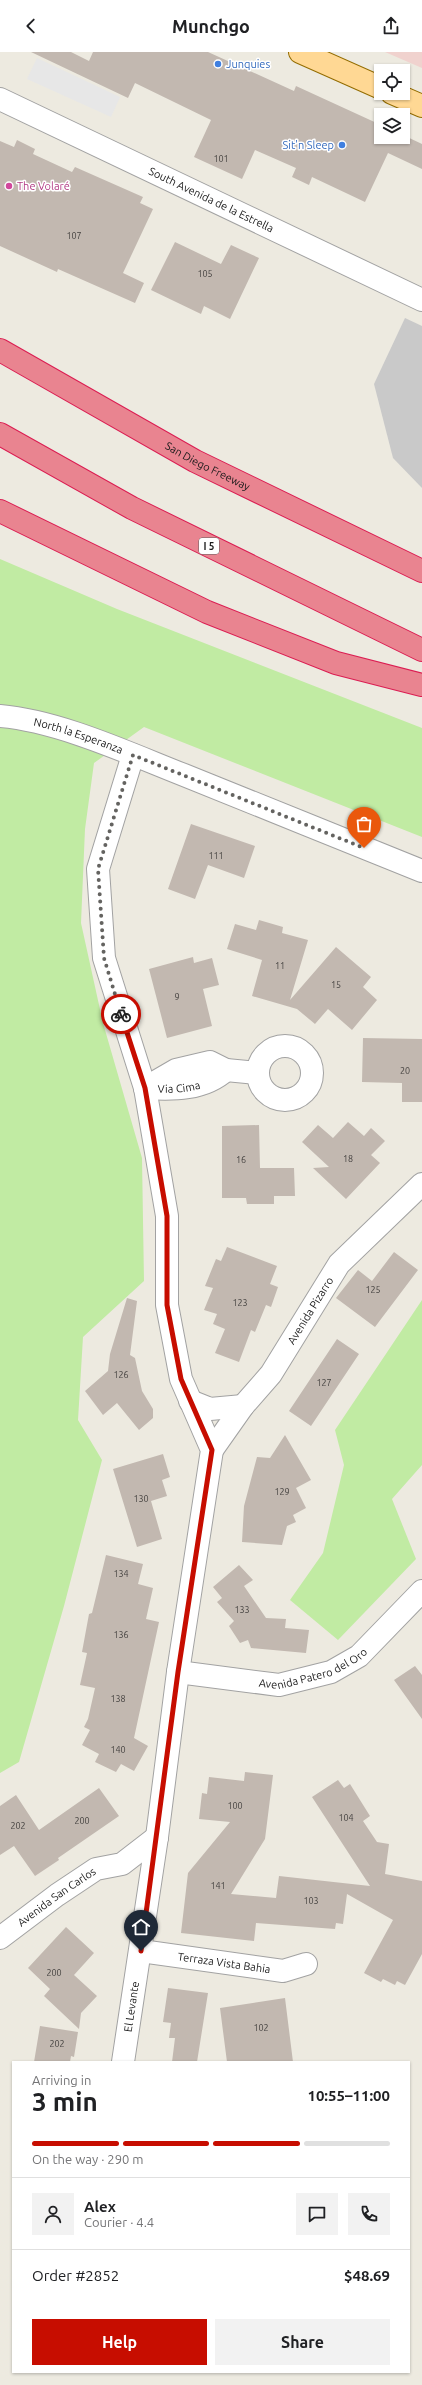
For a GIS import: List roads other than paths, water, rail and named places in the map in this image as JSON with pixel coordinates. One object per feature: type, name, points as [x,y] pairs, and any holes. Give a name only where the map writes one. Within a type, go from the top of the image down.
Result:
[{"type":"highway","name":"San Diego Freeway","points":[[0,350],[195,461],[422,571]]},
{"type":"highway","name":"I 5","points":[[0,434],[132,508],[422,650]]},
{"type":"highway","points":[[0,511],[207,612],[336,663],[422,685]]},
{"type":"main road","points":[[300,52],[374,85]]},
{"type":"main road","points":[[408,100],[422,106]]},
{"type":"street","name":"South Avenida de la Estrella","points":[[0,99],[422,300]]},
{"type":"street","name":"North la Esperanza","points":[[0,716],[16,717],[56,728],[133,755],[422,871]]},
{"type":"street","points":[[133,755],[98,869],[104,958],[145,1088],[167,1216],[167,1305],[181,1379],[212,1450]]},
{"type":"street","name":"Via Cima","points":[[145,1088],[176,1070],[210,1062],[226,1070],[256,1073]]},
{"type":"street","name":"Avenida Pizarro","points":[[212,1450],[243,1406],[271,1374],[339,1264],[422,1184]]},
{"type":"street","points":[[190,1401],[210,1409],[243,1406]]},
{"type":"street","name":"El Levante","points":[[123,2061],[141,1951],[178,1672],[212,1450]]},
{"type":"street","name":"Avenida Patero del Oro","points":[[178,1672],[279,1685],[331,1672],[359,1656],[422,1591]]},
{"type":"street","name":"Avenida San Carlos","points":[[0,1938],[57,1895],[96,1869],[122,1864],[157,1837]]},
{"type":"street","name":"Terraza Vista Bahia","points":[[141,1951],[283,1971],[306,1964]]},
{"type":"place","name":"Junquies","points":[[218,64]]},
{"type":"place","name":"Sit'n Sleep","points":[[342,145]]},
{"type":"place","name":"The Volaré","points":[[9,186]]}]
